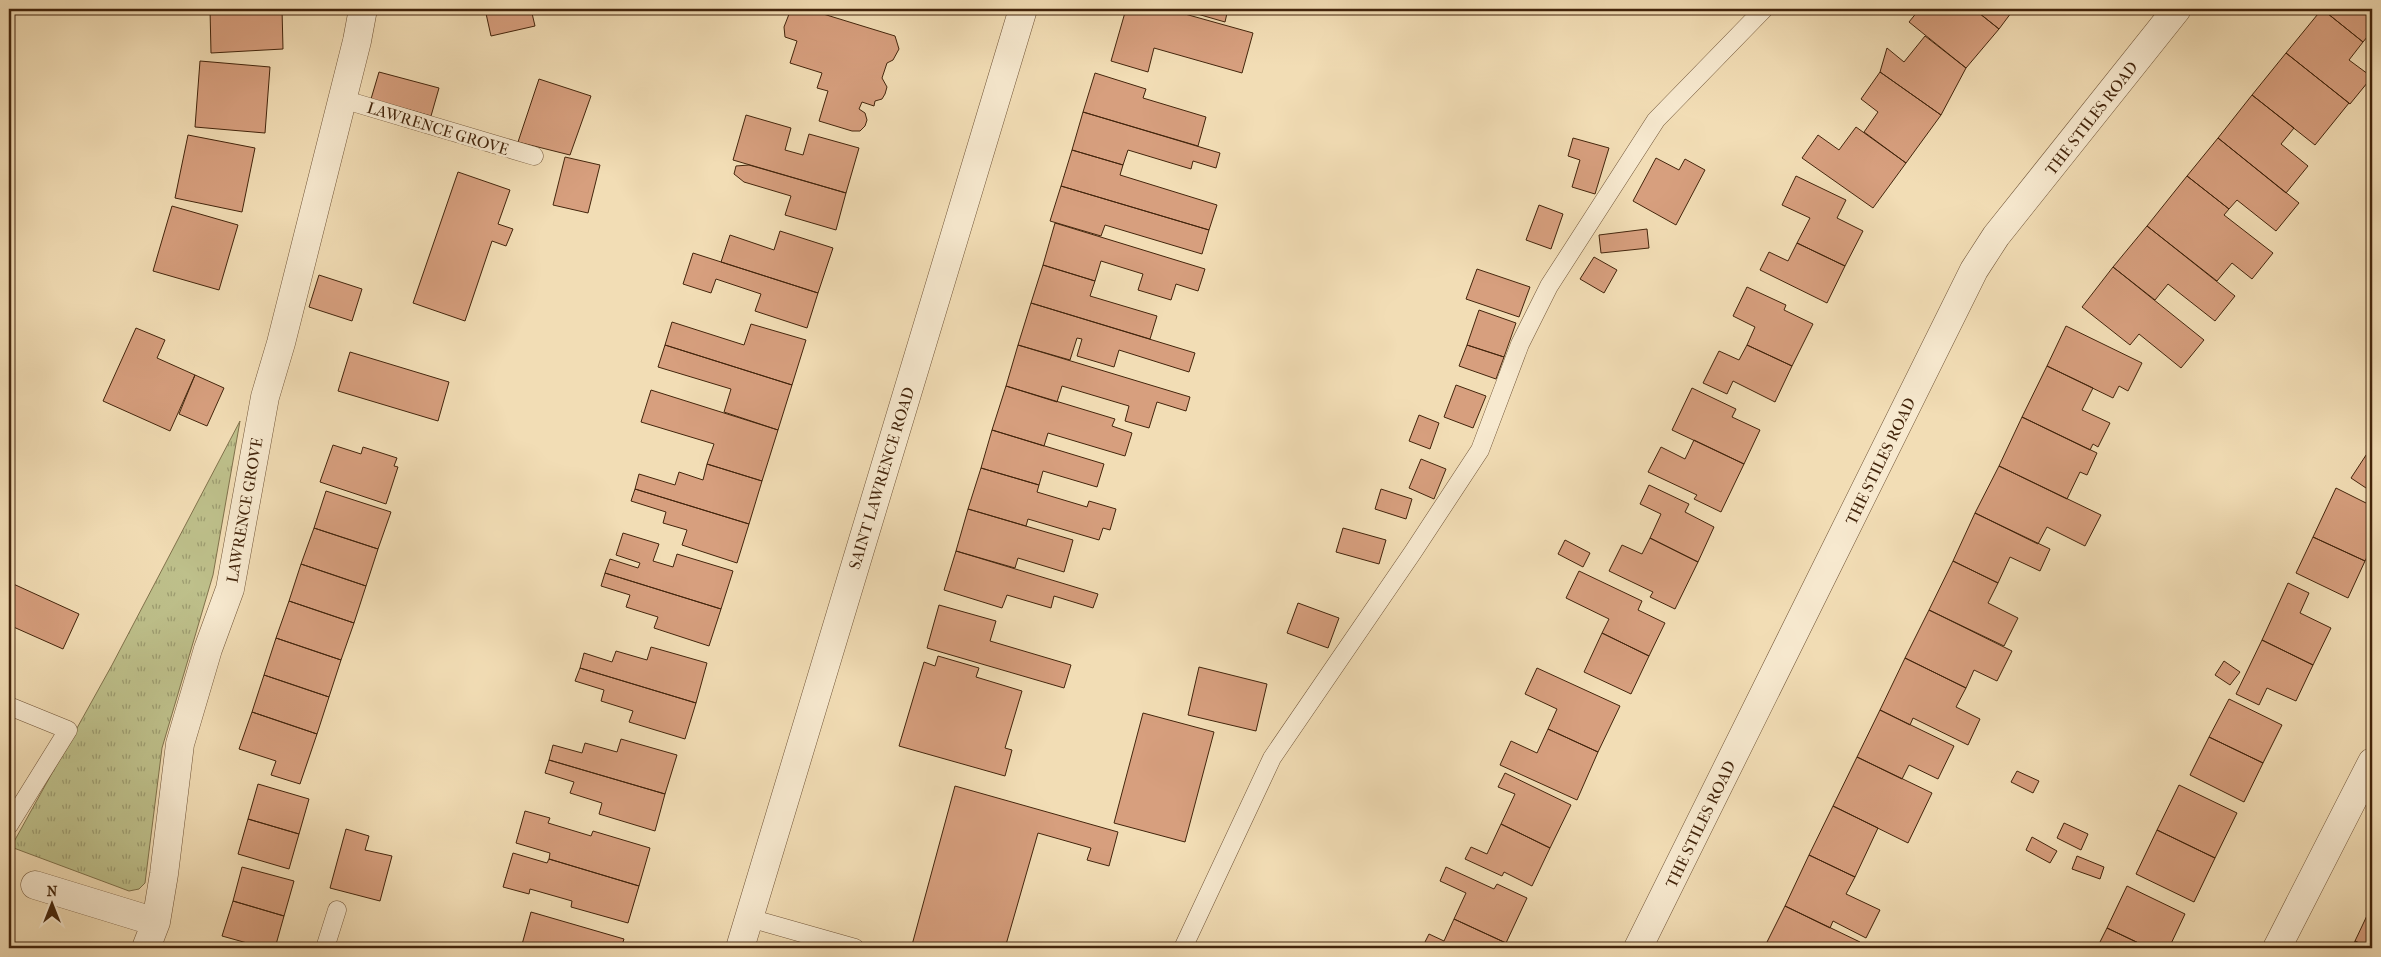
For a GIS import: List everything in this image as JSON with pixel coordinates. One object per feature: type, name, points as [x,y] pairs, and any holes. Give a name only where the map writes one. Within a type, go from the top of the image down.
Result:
[{"type":"street","name":"LAWRENCE GROVE","points":[[146,948],[156,922],[164,874],[180,744],[208,649],[230,588],[265,397],[281,343],[363,9]]},
{"type":"street","name":"SAINT LAWRENCE ROAD","points":[[740,948],[1023,9]]},
{"type":"street","name":"THE STILES ROAD","points":[[1638,948],[1974,270],[1996,236],[2177,9]]},
{"type":"street","points":[[2277,948],[2372,762]]},
{"type":"street","points":[[35,885],[156,922]]},
{"type":"lane","points":[[1183,948],[1272,758],[1413,552],[1480,450],[1520,344],[1549,286],[1656,120],[1764,9]]},
{"type":"lane","name":"LAWRENCE GROVE","points":[[342,99],[534,156]]},
{"type":"lane","points":[[9,706],[68,730],[9,825]]},
{"type":"lane","points":[[325,948],[337,910]]},
{"type":"lane","points":[[749,918],[855,948]]},
{"type":"green space","points":[[240,421],[213,575],[162,748],[145,883],[139,889],[129,891],[11,847],[112,665]]},
{"type":"building","points":[[210,9],[282,9],[283,49],[211,53]]},
{"type":"building","points":[[485,9],[531,9],[535,26],[491,36]]},
{"type":"building","points":[[791,9],[807,9],[895,36],[899,49],[893,60],[887,63],[882,78],[887,87],[885,94],[882,99],[875,101],[874,106],[862,102],[859,109],[865,113],[867,120],[865,126],[860,131],[852,131],[819,121],[828,91],[817,88],[822,73],[790,63],[797,41],[785,37],[784,27]]},
{"type":"building","points":[[1126,9],[1167,9],[1253,33],[1242,73],[1154,48],[1148,72],[1111,61]]},
{"type":"building","points":[[1180,9],[1228,9],[1225,22]]},
{"type":"building","points":[[1915,9],[1974,9],[1999,29],[1966,68],[1909,22],[1918,11]]},
{"type":"building","points":[[1974,9],[2014,9],[1999,29]]},
{"type":"building","points":[[2322,9],[2372,9],[2372,31],[2363,42]]},
{"type":"building","points":[[2322,9],[2363,42],[2349,60],[2372,77],[2350,104],[2286,53]]},
{"type":"building","points":[[1925,36],[1966,68],[1941,115],[1880,72],[1887,48],[1904,62]]},
{"type":"building","points":[[2286,53],[2349,103],[2315,145],[2252,95]]},
{"type":"building","points":[[200,61],[270,67],[265,133],[195,127]]},
{"type":"building","points":[[379,72],[439,88],[431,116],[371,99]]},
{"type":"building","points":[[1880,72],[1941,115],[1906,163],[1864,132],[1878,112],[1861,99]]},
{"type":"building","points":[[1095,73],[1146,89],[1143,98],[1206,117],[1198,146],[1083,112]]},
{"type":"building","points":[[539,79],[591,96],[570,155],[518,142]]},
{"type":"building","points":[[2252,95],[2294,128],[2281,144],[2308,166],[2286,193],[2218,138]]},
{"type":"building","points":[[1083,112],[1220,153],[1216,168],[1193,161],[1191,169],[1128,150],[1123,165],[1072,150]]},
{"type":"building","points":[[746,115],[791,128],[785,150],[803,155],[809,134],[859,148],[846,193],[733,160]]},
{"type":"building","points":[[1856,127],[1906,163],[1873,208],[1802,158],[1818,135],[1839,150]]},
{"type":"building","points":[[188,135],[255,148],[242,212],[175,198]]},
{"type":"building","points":[[1573,138],[1609,148],[1595,194],[1572,187],[1580,160],[1568,156]]},
{"type":"building","points":[[2218,138],[2299,203],[2276,231],[2237,200],[2229,209],[2187,176]]},
{"type":"building","points":[[1072,150],[1123,165],[1120,175],[1217,205],[1209,230],[1061,186]]},
{"type":"building","points":[[565,157],[600,165],[588,213],[553,205]]},
{"type":"building","points":[[1656,158],[1679,170],[1685,159],[1705,170],[1676,225],[1633,201]]},
{"type":"building","points":[[749,165],[846,193],[836,230],[785,215],[791,196],[744,182],[734,174],[736,166]]},
{"type":"building","points":[[458,172],[510,190],[498,224],[513,229],[506,246],[492,241],[465,321],[413,303]]},
{"type":"building","points":[[1796,176],[1846,200],[1837,218],[1863,231],[1845,266],[1797,243],[1810,218],[1782,205]]},
{"type":"building","points":[[2187,176],[2229,209],[2224,215],[2273,253],[2252,279],[2232,263],[2217,281],[2147,226]]},
{"type":"building","points":[[1061,186],[1209,230],[1202,254],[1105,225],[1101,236],[1050,221]]},
{"type":"building","points":[[1539,205],[1563,214],[1551,249],[1526,240]]},
{"type":"building","points":[[172,206],[238,225],[219,290],[153,271]]},
{"type":"building","points":[[1055,223],[1205,269],[1198,291],[1176,284],[1171,300],[1138,290],[1143,274],[1101,261],[1095,281],[1043,265]]},
{"type":"building","points":[[2147,226],[2235,296],[2215,321],[2168,284],[2155,300],[2113,267]]},
{"type":"building","points":[[1647,229],[1649,248],[1601,253],[1599,235]]},
{"type":"building","points":[[780,231],[833,248],[818,293],[721,262],[730,235],[774,250]]},
{"type":"building","points":[[1797,243],[1845,266],[1827,303],[1760,270],[1769,252],[1788,261]]},
{"type":"building","points":[[693,253],[818,293],[807,328],[755,311],[761,294],[716,279],[711,293],[683,284]]},
{"type":"building","points":[[1594,257],[1617,270],[1604,293],[1580,279]]},
{"type":"building","points":[[1043,265],[1095,281],[1090,296],[1157,316],[1150,339],[1031,303]]},
{"type":"building","points":[[2113,267],[2204,340],[2181,368],[2139,334],[2130,345],[2082,307]]},
{"type":"building","points":[[1477,269],[1530,287],[1519,317],[1466,299]]},
{"type":"building","points":[[319,275],[362,289],[352,321],[309,307]]},
{"type":"building","points":[[1747,287],[1786,305],[1784,310],[1813,324],[1792,366],[1747,345],[1755,327],[1733,316]]},
{"type":"building","points":[[1031,303],[1195,353],[1189,372],[1119,350],[1114,367],[1077,356],[1082,339],[1077,338],[1070,360],[1018,345]]},
{"type":"building","points":[[1479,310],[1516,323],[1504,357],[1467,345]]},
{"type":"building","points":[[672,322],[744,345],[751,324],[806,340],[792,385],[665,345]]},
{"type":"building","points":[[2066,326],[2142,363],[2128,391],[2119,386],[2113,398],[2047,366]]},
{"type":"building","points":[[136,328],[165,340],[157,358],[195,375],[170,431],[103,401]]},
{"type":"building","points":[[665,345],[792,385],[778,430],[724,412],[731,389],[658,367]]},
{"type":"building","points":[[1018,345],[1190,397],[1186,411],[1157,402],[1149,428],[1125,421],[1129,406],[1062,386],[1057,402],[1006,386]]},
{"type":"building","points":[[1467,345],[1504,357],[1496,379],[1459,366]]},
{"type":"building","points":[[1747,345],[1792,366],[1775,402],[1733,381],[1727,394],[1703,383],[1719,351],[1739,360]]},
{"type":"building","points":[[350,352],[449,382],[438,421],[338,391]]},
{"type":"building","points":[[2047,366],[2093,388],[2082,410],[2110,423],[2098,447],[2093,444],[2090,450],[2022,417]]},
{"type":"building","points":[[195,375],[224,388],[207,426],[179,414]]},
{"type":"building","points":[[1456,385],[1486,396],[1473,428],[1444,417]]},
{"type":"building","points":[[1006,386],[1115,419],[1112,426],[1132,433],[1125,456],[1048,433],[1044,446],[992,430]]},
{"type":"building","points":[[1692,388],[1736,409],[1732,417],[1760,430],[1744,464],[1672,430]]},
{"type":"building","points":[[651,390],[778,430],[762,481],[707,464],[714,444],[641,422]]},
{"type":"building","points":[[1419,415],[1439,423],[1430,449],[1409,441]]},
{"type":"building","points":[[2022,417],[2097,453],[2087,475],[2080,472],[2067,499],[1999,466]]},
{"type":"building","points":[[992,430],[1104,464],[1097,487],[1043,471],[1039,485],[981,468]]},
{"type":"building","points":[[1694,440],[1744,464],[1721,512],[1694,499],[1697,495],[1648,472],[1661,447],[1685,459]]},
{"type":"building","points":[[333,445],[361,454],[363,447],[397,458],[394,466],[398,467],[386,504],[320,482]]},
{"type":"building","points":[[2372,446],[2372,492],[2351,478]]},
{"type":"building","points":[[1421,459],[1446,469],[1434,499],[1409,488]]},
{"type":"building","points":[[707,464],[762,481],[749,524],[635,489],[639,474],[675,485],[679,472],[703,480]]},
{"type":"building","points":[[1999,466],[2101,515],[2085,546],[2047,527],[2038,544],[1975,513]]},
{"type":"building","points":[[981,468],[1039,485],[1037,492],[1087,507],[1089,501],[1116,509],[1110,530],[1103,528],[1099,540],[1028,519],[1026,526],[968,509]]},
{"type":"building","points":[[1649,485],[1689,504],[1685,512],[1714,527],[1698,562],[1650,538],[1661,514],[1640,504]]},
{"type":"building","points":[[2336,488],[2372,506],[2372,547],[2365,561],[2313,537]]},
{"type":"building","points":[[635,489],[749,524],[737,563],[682,545],[687,530],[663,523],[666,512],[631,501]]},
{"type":"building","points":[[1381,489],[1412,499],[1406,519],[1375,509]]},
{"type":"building","points":[[326,491],[391,512],[378,549],[314,528]]},
{"type":"building","points":[[968,509],[1073,540],[1064,572],[1018,558],[1015,568],[956,551]]},
{"type":"building","points":[[1975,513],[2050,549],[2040,571],[2010,557],[1998,583],[1953,561]]},
{"type":"building","points":[[314,528],[378,549],[366,586],[301,564]]},
{"type":"building","points":[[1343,528],[1386,540],[1379,564],[1336,552]]},
{"type":"building","points":[[623,533],[659,544],[653,561],[673,567],[677,554],[733,571],[721,609],[605,573],[610,559],[638,568],[640,563],[616,555]]},
{"type":"building","points":[[2313,537],[2365,561],[2348,598],[2296,573]]},
{"type":"building","points":[[1650,538],[1698,562],[1675,609],[1650,597],[1653,592],[1609,571],[1622,545],[1642,554]]},
{"type":"building","points":[[1565,540],[1590,553],[1583,567],[1558,554]]},
{"type":"building","points":[[956,551],[1098,594],[1093,608],[1054,596],[1051,608],[1007,595],[1002,608],[944,590]]},
{"type":"building","points":[[1953,561],[1998,583],[1988,603],[2018,618],[2004,646],[1929,610]]},
{"type":"building","points":[[301,564],[366,586],[354,623],[289,601]]},
{"type":"building","points":[[1579,571],[1642,601],[1638,610],[1665,623],[1649,656],[1602,633],[1609,619],[1566,598]]},
{"type":"building","points":[[605,573],[721,609],[709,646],[654,628],[658,617],[626,607],[630,595],[601,586]]},
{"type":"building","points":[[9,582],[79,614],[63,649],[9,625]]},
{"type":"building","points":[[2288,583],[2309,593],[2300,613],[2331,628],[2313,665],[2262,640]]},
{"type":"building","points":[[289,601],[354,623],[341,660],[276,638]]},
{"type":"building","points":[[1298,603],[1339,618],[1328,648],[1287,633]]},
{"type":"building","points":[[939,605],[996,621],[990,641],[1071,665],[1064,688],[927,648]]},
{"type":"building","points":[[1929,610],[2012,651],[1997,681],[1974,670],[1966,688],[1905,658]]},
{"type":"building","points":[[1602,633],[1649,656],[1631,694],[1584,672]]},
{"type":"building","points":[[276,638],[341,660],[329,697],[264,675]]},
{"type":"building","points":[[2262,640],[2313,665],[2296,701],[2267,688],[2259,705],[2236,694]]},
{"type":"building","points":[[651,647],[707,663],[696,703],[580,668],[584,653],[612,662],[616,651],[647,660]]},
{"type":"building","points":[[938,656],[979,668],[976,677],[1022,691],[1005,748],[1012,750],[1005,776],[899,746],[924,662],[935,666]]},
{"type":"building","points":[[1905,658],[1966,688],[1956,707],[1980,719],[1968,745],[1913,718],[1910,725],[1880,710]]},
{"type":"building","points":[[2224,661],[2240,672],[2230,685],[2215,675]]},
{"type":"building","points":[[1199,667],[1267,684],[1256,731],[1188,715]]},
{"type":"building","points":[[580,668],[696,703],[685,739],[629,722],[633,711],[601,701],[604,690],[575,681]]},
{"type":"building","points":[[1537,668],[1620,706],[1598,752],[1548,729],[1557,709],[1525,694]]},
{"type":"building","points":[[264,675],[329,697],[317,734],[252,712]]},
{"type":"building","points":[[2229,699],[2282,725],[2263,763],[2209,737]]},
{"type":"building","points":[[1880,710],[1954,746],[1938,779],[1909,765],[1902,779],[1857,757]]},
{"type":"building","points":[[252,712],[317,734],[300,784],[271,775],[276,761],[239,749]]},
{"type":"building","points":[[1143,713],[1214,732],[1185,842],[1114,823]]},
{"type":"building","points":[[1548,729],[1598,752],[1577,800],[1500,765],[1511,741],[1537,753]]},
{"type":"building","points":[[2209,737],[2263,763],[2244,802],[2190,775]]},
{"type":"building","points":[[621,739],[677,755],[665,794],[549,760],[553,745],[582,753],[585,743],[617,752]]},
{"type":"building","points":[[1857,757],[1932,793],[1908,843],[1833,806]]},
{"type":"building","points":[[549,760],[665,794],[655,831],[599,814],[602,803],[570,793],[574,782],[545,773]]},
{"type":"building","points":[[2017,771],[2039,781],[2033,793],[2011,782]]},
{"type":"building","points":[[1505,773],[1571,805],[1550,848],[1501,824],[1515,794],[1498,787]]},
{"type":"building","points":[[258,784],[309,799],[299,834],[248,819]]},
{"type":"building","points":[[2179,785],[2237,813],[2215,858],[2157,830]]},
{"type":"building","points":[[955,786],[1118,832],[1109,866],[1087,860],[1091,848],[1038,833],[1005,948],[923,948],[912,945]]},
{"type":"building","points":[[1833,806],[1878,828],[1855,877],[1809,855]]},
{"type":"building","points":[[525,811],[550,818],[548,823],[591,836],[593,831],[650,848],[639,886],[549,859],[550,853],[516,843]]},
{"type":"building","points":[[248,819],[299,834],[289,869],[238,854]]},
{"type":"building","points":[[2064,823],[2088,834],[2081,850],[2057,838]]},
{"type":"building","points":[[1501,824],[1550,848],[1532,886],[1504,872],[1502,876],[1465,859],[1471,847],[1487,854]]},
{"type":"building","points":[[346,829],[369,836],[365,850],[392,856],[380,901],[330,888]]},
{"type":"building","points":[[2157,830],[2215,858],[2194,902],[2136,874]]},
{"type":"building","points":[[2032,837],[2057,851],[2050,863],[2026,850]]},
{"type":"building","points":[[513,853],[547,863],[549,859],[639,886],[628,923],[571,907],[572,901],[530,889],[529,894],[503,887]]},
{"type":"building","points":[[1809,855],[1855,877],[1846,894],[1880,910],[1866,938],[1833,921],[1830,928],[1785,906]]},
{"type":"building","points":[[2077,856],[2104,867],[2100,879],[2072,869]]},
{"type":"building","points":[[242,867],[294,881],[284,916],[233,901]]},
{"type":"building","points":[[1446,867],[1494,889],[1497,884],[1527,898],[1506,943],[1454,919],[1466,893],[1440,881]]},
{"type":"building","points":[[2127,886],[2185,914],[2169,948],[2149,948],[2107,928]]},
{"type":"building","points":[[233,901],[284,916],[275,948],[265,948],[222,936]]},
{"type":"building","points":[[2372,905],[2372,948],[2369,948],[2355,941]]},
{"type":"building","points":[[1785,906],[1860,942],[1856,948],[1764,948]]},
{"type":"building","points":[[531,912],[624,939],[621,948],[521,948]]},
{"type":"building","points":[[1454,919],[1506,943],[1504,948],[1422,948],[1429,934],[1444,941]]},
{"type":"building","points":[[2107,928],[2149,948],[2097,948]]},
{"type":"building","points":[[2355,941],[2369,948],[2351,948]]},
{"type":"building","points":[[222,944],[237,948],[221,948]]}]
